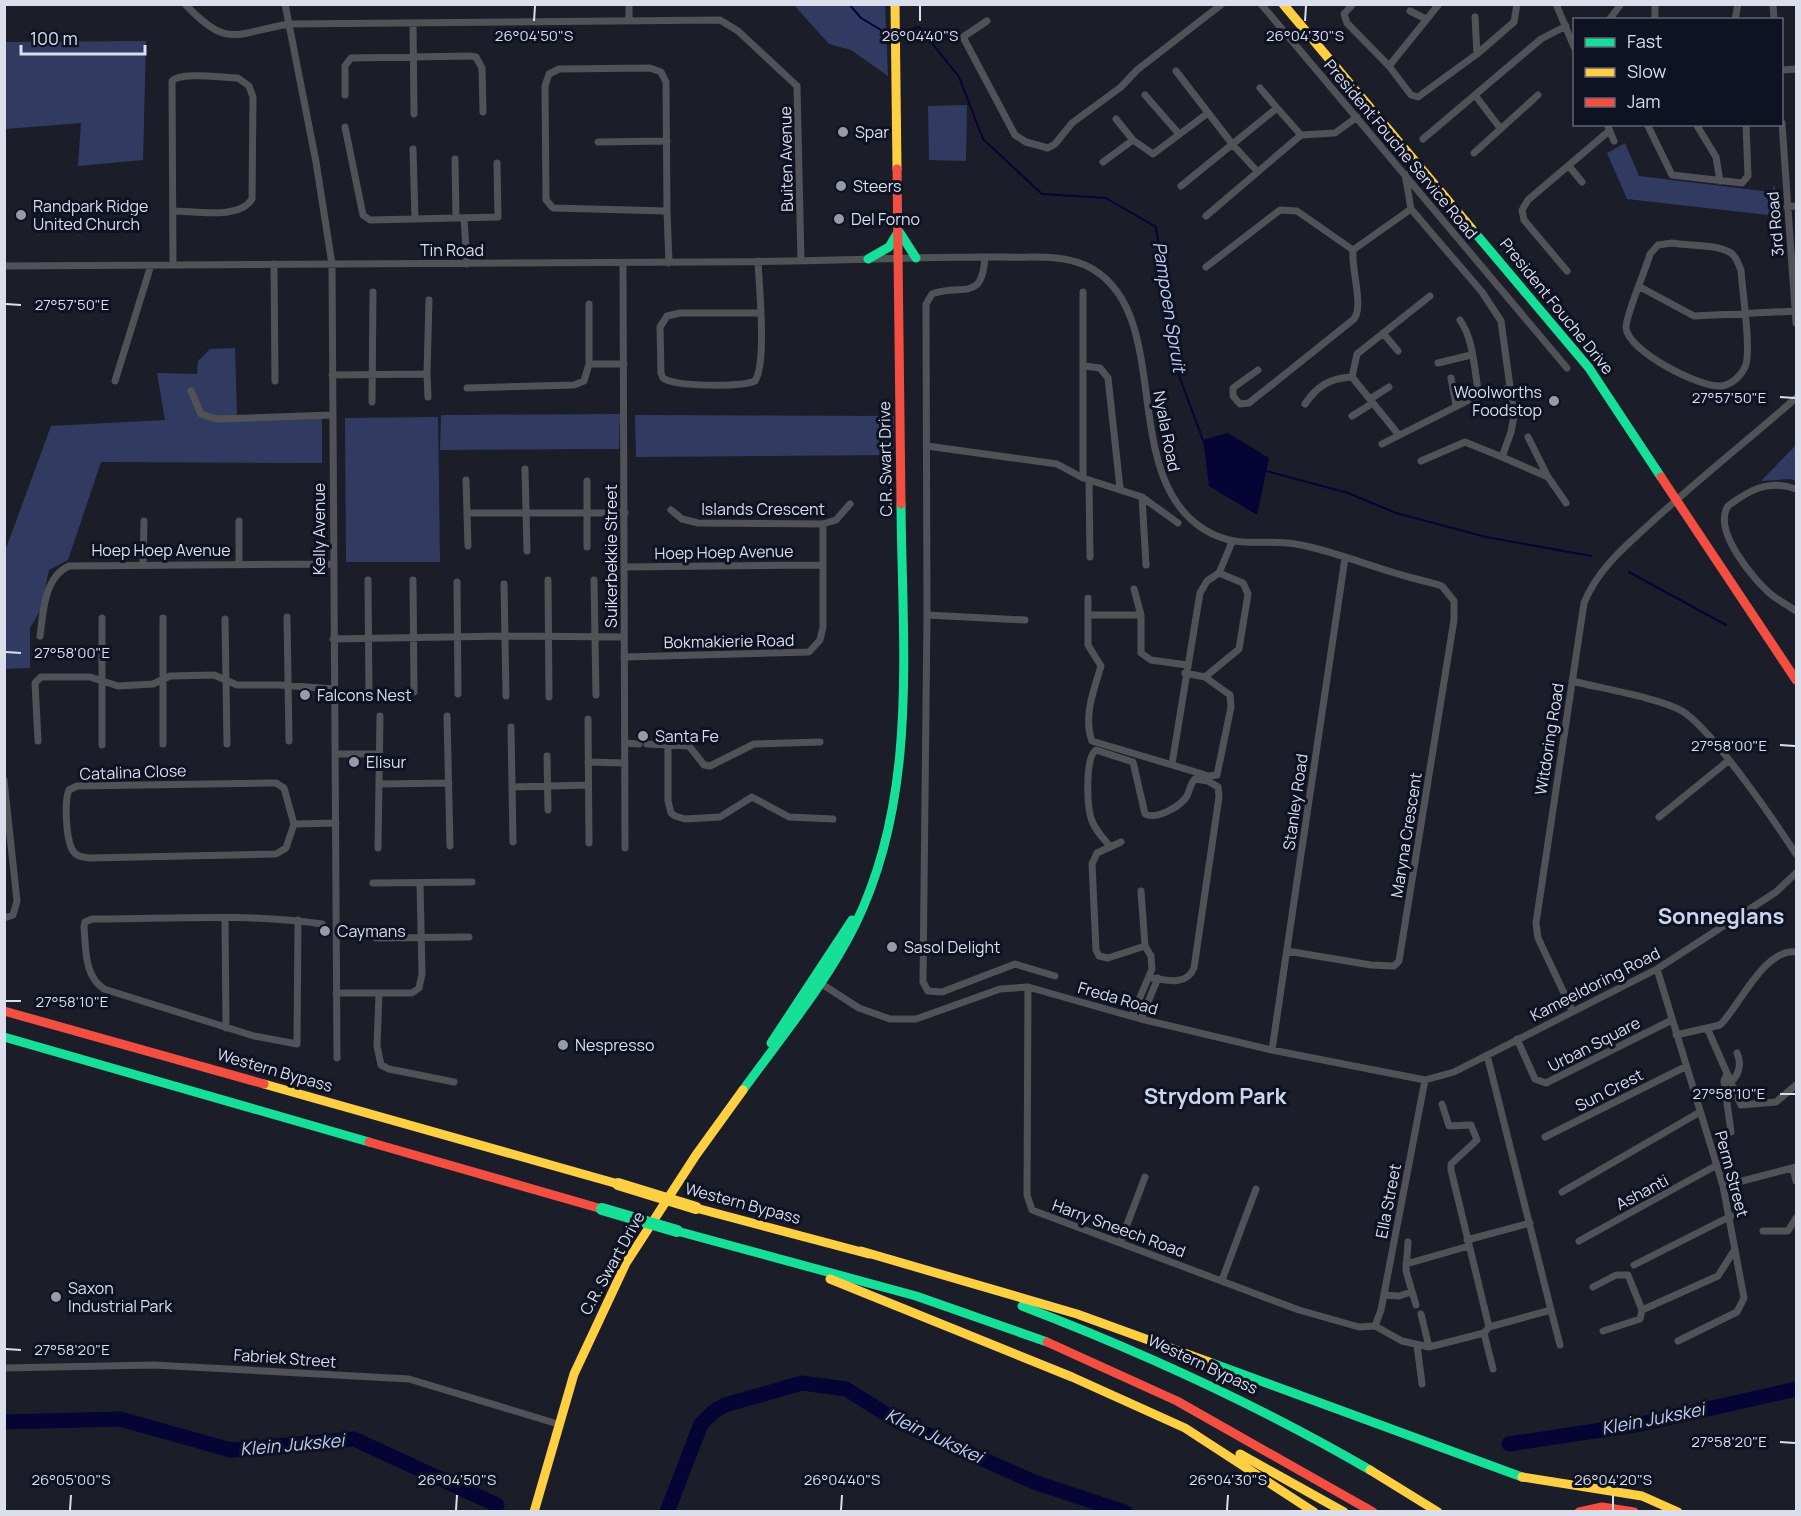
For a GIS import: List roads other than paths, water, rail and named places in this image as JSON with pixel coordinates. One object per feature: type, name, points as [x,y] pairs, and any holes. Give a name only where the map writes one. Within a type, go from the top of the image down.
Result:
[{"type":"main road","name":"President Fouche Drive","points":[[1283,4],[1576,352],[1797,680]]},
{"type":"main road","name":"C.R. Swart Drive","points":[[534,1512],[558,1424],[584,1350],[626,1263],[696,1155],[848,938],[877,871],[895,806],[903,717],[900,258],[895,10]]},
{"type":"main road","points":[[899,229],[916,258]]},
{"type":"main road","points":[[868,259],[889,247],[899,229]]},
{"type":"main road","name":"Western Bypass","points":[[4,1011],[696,1208],[861,1251],[1080,1327],[1185,1372],[1304,1431],[1438,1512]]},
{"type":"main road","points":[[4,1037],[677,1231],[942,1304],[1055,1345],[1162,1394],[1277,1454],[1373,1512]]},
{"type":"main road","points":[[861,1251],[1077,1314],[1517,1476],[1642,1496],[1678,1512]]},
{"type":"main road","points":[[784,1260],[1072,1377],[1239,1453],[1344,1512]]},
{"type":"main road","points":[[1185,1428],[1314,1512]]},
{"type":"main road","points":[[1580,1512],[1602,1507],[1634,1512]]},
{"type":"street","name":"Buiten Avenue","points":[[185,4],[204,24],[224,35],[289,24],[720,20],[738,31],[795,83],[798,99],[801,261]]},
{"type":"street","name":"Kelly Avenue","points":[[285,4],[316,162],[332,264],[336,823],[328,925],[336,993],[337,1058]]},
{"type":"street","points":[[629,4],[629,20]]},
{"type":"street","points":[[987,21],[963,37],[1015,135],[1026,142],[1048,148],[1055,144],[1072,123],[1121,87],[1128,78],[1222,4]]},
{"type":"street","name":"President Fouche Service Road","points":[[1261,4],[1566,368]]},
{"type":"street","points":[[1353,4],[1344,14],[1345,19],[1389,66],[1411,95],[1420,96],[1477,54],[1514,22],[1516,4]]},
{"type":"street","points":[[1389,66],[1439,4]]},
{"type":"street","points":[[1556,4],[1573,42]]},
{"type":"street","points":[[1610,18],[1621,4]]},
{"type":"street","points":[[1410,11],[1426,19]]},
{"type":"street","points":[[1475,17],[1477,54]]},
{"type":"street","points":[[413,23],[414,114]]},
{"type":"street","points":[[1423,139],[1541,39],[1566,26]]},
{"type":"street","points":[[345,95],[345,66],[351,58],[476,57],[482,68],[483,112]]},
{"type":"street","points":[[667,211],[561,210],[549,205],[546,189],[547,78],[553,71],[559,69],[657,70],[666,82],[669,263]]},
{"type":"street","points":[[1176,71],[1233,145],[1257,171]]},
{"type":"street","points":[[173,212],[236,211],[246,207],[252,199],[253,97],[245,82],[238,78],[188,76],[177,77],[172,81],[173,264]]},
{"type":"street","points":[[1260,88],[1301,135]]},
{"type":"street","points":[[1145,95],[1179,134]]},
{"type":"street","points":[[1475,95],[1500,128]]},
{"type":"street","points":[[1474,153],[1538,95]]},
{"type":"street","points":[[1181,186],[1277,108]]},
{"type":"street","points":[[1116,119],[1133,140],[1153,154],[1208,113]]},
{"type":"street","points":[[1206,216],[1301,135],[1335,133],[1358,117]]},
{"type":"street","points":[[1648,126],[1672,175],[1742,183],[1747,179],[1746,126]]},
{"type":"street","points":[[1697,126],[1716,157],[1720,181]]},
{"type":"street","name":"3rd Road","points":[[1782,126],[1797,323]]},
{"type":"street","points":[[345,127],[363,215],[370,220],[498,217],[497,163]]},
{"type":"street","points":[[1567,271],[1521,213],[1528,200],[1569,166],[1608,128],[1614,141]]},
{"type":"street","points":[[1103,162],[1133,140]]},
{"type":"street","points":[[598,142],[667,141]]},
{"type":"street","points":[[413,149],[415,219]]},
{"type":"street","points":[[455,159],[467,264]]},
{"type":"street","points":[[1569,166],[1582,182]]},
{"type":"street","points":[[1405,174],[1412,209],[1496,311],[1503,330],[1513,422],[1502,457]]},
{"type":"street","points":[[1787,207],[1797,206]]},
{"type":"street","points":[[1206,267],[1280,210],[1286,209],[1297,211],[1353,250]]},
{"type":"street","points":[[1353,250],[1412,209]]},
{"type":"street","points":[[1661,244],[1730,253],[1737,258],[1741,270],[1747,350],[1745,367],[1734,381],[1725,385],[1708,384],[1640,351],[1628,336],[1626,321],[1640,287],[1650,254],[1661,244]]},
{"type":"street","points":[[1258,370],[1233,388],[1233,396],[1240,404],[1249,403],[1354,319],[1359,305],[1353,277],[1353,250]]},
{"type":"street","points":[[985,257],[983,278],[974,287],[937,292],[927,299],[925,988],[933,992],[942,992],[1015,964],[1055,976]]},
{"type":"street","name":"Nyala Road","points":[[900,258],[985,257],[1073,260],[1094,270],[1114,288],[1126,305],[1135,333],[1156,448],[1167,489],[1197,524],[1232,542],[1298,544],[1442,586],[1453,598]]},
{"type":"street","name":"Tin Road","points":[[4,266],[669,263],[900,258]]},
{"type":"street","points":[[758,261],[760,313],[761,366],[755,381],[678,384],[663,378],[660,373],[660,327],[667,316],[680,313],[760,313]]},
{"type":"street","name":"Suikerbekkie Street","points":[[623,263],[625,848]]},
{"type":"street","points":[[274,264],[275,381]]},
{"type":"street","points":[[115,381],[151,265]]},
{"type":"street","points":[[1640,287],[1694,316],[1796,311]]},
{"type":"street","points":[[372,402],[373,292]]},
{"type":"street","points":[[1083,292],[1086,479],[1090,557]]},
{"type":"street","points":[[1352,377],[1357,354],[1430,296]]},
{"type":"street","points":[[428,398],[429,300]]},
{"type":"street","points":[[467,388],[580,384],[588,377],[589,304]]},
{"type":"street","points":[[1460,320],[1470,335],[1471,356],[1479,394]]},
{"type":"street","points":[[1383,333],[1398,351]]},
{"type":"street","points":[[1438,363],[1471,356]]},
{"type":"street","points":[[589,364],[624,364]]},
{"type":"street","points":[[1084,366],[1100,368],[1108,378],[1120,488]]},
{"type":"street","points":[[332,375],[427,374]]},
{"type":"street","points":[[1352,377],[1398,434]]},
{"type":"street","points":[[1305,404],[1313,392],[1326,382],[1352,377]]},
{"type":"street","points":[[1451,378],[1456,405]]},
{"type":"street","points":[[1352,416],[1389,387]]},
{"type":"street","points":[[1382,444],[1479,394],[1510,388]]},
{"type":"street","points":[[191,391],[201,414],[216,419],[333,415]]},
{"type":"street","points":[[1676,500],[1797,398]]},
{"type":"street","points":[[1527,437],[1548,477],[1566,503]]},
{"type":"street","points":[[1421,461],[1465,442],[1548,477]]},
{"type":"street","points":[[927,446],[1057,464],[1086,479],[1120,488],[1142,497],[1178,523]]},
{"type":"street","points":[[525,469],[527,551]]},
{"type":"street","points":[[466,480],[468,546]]},
{"type":"street","points":[[586,547],[587,481]]},
{"type":"street","points":[[1797,489],[1769,485],[1754,488],[1728,506],[1724,521],[1726,535],[1751,572],[1772,595],[1797,611]]},
{"type":"street","points":[[1142,497],[1146,565]]},
{"type":"street","name":"Witdoring Road","points":[[1572,1010],[1536,929],[1578,634],[1589,590],[1607,564],[1676,500]]},
{"type":"street","name":"Islands Crescent","points":[[671,510],[682,519],[698,523],[823,524],[836,520],[850,504]]},
{"type":"street","points":[[468,513],[625,513]]},
{"type":"street","points":[[143,564],[144,521]]},
{"type":"street","points":[[239,521],[239,563]]},
{"type":"street","name":"Bokmakierie Road","points":[[624,657],[810,652],[820,640],[823,627],[823,524]]},
{"type":"street","points":[[1172,764],[1200,593],[1207,581],[1218,573],[1232,542]]},
{"type":"street","name":"Stanley Road","points":[[1272,1050],[1345,558]]},
{"type":"street","name":"Hoep Hoep Avenue","points":[[40,636],[50,585],[64,568],[79,565],[143,564],[333,564]]},
{"type":"street","name":"Hoep Hoep Avenue","points":[[625,567],[823,565]]},
{"type":"street","points":[[1205,677],[1239,649],[1248,594],[1243,584],[1218,573]]},
{"type":"street","points":[[368,580],[369,696]]},
{"type":"street","points":[[413,580],[414,692]]},
{"type":"street","points":[[548,580],[549,697]]},
{"type":"street","points":[[594,580],[596,695]]},
{"type":"street","points":[[457,582],[458,694]]},
{"type":"street","points":[[504,584],[506,696]]},
{"type":"street","points":[[1088,598],[1088,645],[1101,666],[1092,694],[1089,729],[1092,741],[1209,776],[1219,774],[1231,699],[1226,691],[1205,677],[1144,657],[1140,648],[1141,615],[1134,589]]},
{"type":"street","name":"Maryna Crescent","points":[[1287,951],[1377,966],[1394,966],[1399,961],[1454,620],[1453,598]]},
{"type":"street","points":[[927,615],[1025,620]]},
{"type":"street","points":[[1089,615],[1141,615]]},
{"type":"street","points":[[287,617],[288,741]]},
{"type":"street","points":[[102,618],[102,745]]},
{"type":"street","points":[[163,618],[164,744]]},
{"type":"street","points":[[225,619],[227,744]]},
{"type":"street","points":[[333,639],[414,636],[624,637]]},
{"type":"street","points":[[38,741],[36,680],[48,676],[90,677],[118,686],[153,684],[170,676],[214,675],[237,685],[334,690]]},
{"type":"street","points":[[1572,681],[1682,711],[1691,718],[1728,761],[1797,854]]},
{"type":"street","points":[[378,848],[380,716]]},
{"type":"street","points":[[447,716],[450,846]]},
{"type":"street","points":[[588,719],[589,843]]},
{"type":"street","points":[[511,727],[513,842]]},
{"type":"street","points":[[647,744],[688,746],[704,765],[710,766],[754,744],[820,742]]},
{"type":"street","points":[[625,743],[639,744]]},
{"type":"street","points":[[668,745],[668,801],[671,813],[675,816],[685,819],[720,817],[752,797],[789,817],[833,819]]},
{"type":"street","points":[[1109,845],[1095,828],[1089,807],[1089,761],[1096,750],[1133,762],[1141,805],[1145,814],[1149,816],[1160,814],[1184,800],[1195,779],[1208,781],[1218,787],[1219,797],[1194,968],[1186,979],[1149,977]]},
{"type":"street","points":[[335,754],[380,754]]},
{"type":"street","points":[[548,756],[549,810]]},
{"type":"street","points":[[1659,818],[1728,761]]},
{"type":"street","points":[[588,762],[625,763]]},
{"type":"street","points":[[4,780],[7,838],[17,901],[13,915],[4,918]]},
{"type":"street","name":"Catalina Close","points":[[276,783],[287,793],[294,824],[286,848],[270,855],[82,857],[72,848],[66,801],[69,790],[81,785],[276,783]]},
{"type":"street","points":[[380,784],[449,783]]},
{"type":"street","points":[[512,787],[588,785]]},
{"type":"street","points":[[294,824],[336,823]]},
{"type":"street","points":[[1121,842],[1109,845],[1097,853],[1092,864],[1097,954],[1108,958],[1145,946]]},
{"type":"street","name":"Kameeldoring Road","points":[[1425,1080],[1454,1072],[1572,1010],[1657,969],[1776,892],[1797,873]]},
{"type":"street","points":[[373,883],[472,882]]},
{"type":"street","points":[[336,993],[412,993],[419,988],[422,974],[420,883]]},
{"type":"street","points":[[1132,1016],[1149,977],[1152,964],[1145,946],[1142,891]]},
{"type":"street","points":[[298,921],[298,1042],[254,1036],[99,986],[90,973],[84,927],[85,922],[92,919],[225,918],[298,921],[328,925]]},
{"type":"street","points":[[225,918],[226,1028]]},
{"type":"street","points":[[376,938],[469,937]]},
{"type":"street","points":[[1676,1035],[1708,1030],[1720,1025],[1746,989],[1776,958],[1785,952],[1797,952]]},
{"type":"street","name":"Perm Street","points":[[1657,969],[1731,1216],[1743,1304],[1737,1312],[1678,1341]]},
{"type":"street","points":[[1141,1019],[1158,978]]},
{"type":"street","name":"Freda Road","points":[[817,981],[875,1015],[907,1020],[928,1016],[1000,989],[1028,987],[1141,1019],[1272,1050],[1425,1080]]},
{"type":"street","name":"Harry Sneech Road","points":[[1028,987],[1027,1195],[1030,1207],[1035,1212],[1341,1323],[1359,1327],[1375,1326]]},
{"type":"street","points":[[379,994],[377,1046],[381,1065],[389,1069],[454,1082]]},
{"type":"street","name":"Urban Square","points":[[1517,1039],[1535,1079],[1546,1083],[1672,1020]]},
{"type":"street","points":[[1708,1030],[1726,1076],[1743,1106],[1776,1102],[1797,1085]]},
{"type":"street","points":[[1726,1076],[1734,1079],[1738,1075],[1740,1059],[1737,1053]]},
{"type":"street","points":[[1487,1055],[1560,1345]]},
{"type":"street","name":"Sun Crest","points":[[1545,1137],[1685,1067]]},
{"type":"street","points":[[1726,1076],[1725,1099],[1731,1132]]},
{"type":"street","name":"Ella Street","points":[[1375,1326],[1384,1295],[1425,1080]]},
{"type":"street","points":[[1442,1104],[1449,1126],[1471,1125],[1477,1140],[1450,1166],[1490,1327]]},
{"type":"street","points":[[1562,1192],[1700,1112]]},
{"type":"street","name":"Ashanti","points":[[1579,1240],[1717,1165]]},
{"type":"street","points":[[1723,1186],[1795,1167],[1797,1181]]},
{"type":"street","points":[[1120,1243],[1144,1177]]},
{"type":"street","points":[[1222,1280],[1256,1189]]},
{"type":"street","points":[[1634,1265],[1731,1216]]},
{"type":"street","points":[[1763,1231],[1788,1231],[1797,1218]]},
{"type":"street","points":[[1406,1264],[1530,1223]]},
{"type":"street","points":[[1408,1242],[1406,1264],[1416,1305]]},
{"type":"street","points":[[1642,1310],[1718,1276],[1736,1249]]},
{"type":"street","points":[[1593,1287],[1616,1275],[1628,1275],[1642,1310],[1640,1320],[1604,1331]]},
{"type":"street","points":[[1384,1295],[1399,1296],[1411,1292]]},
{"type":"street","points":[[1375,1326],[1417,1345],[1429,1347],[1484,1333],[1490,1327],[1551,1310]]},
{"type":"street","points":[[1421,1314],[1429,1347]]},
{"type":"street","points":[[1484,1333],[1493,1369]]},
{"type":"street","points":[[1417,1345],[1422,1384]]},
{"type":"street","name":"Fabriek Street","points":[[4,1368],[154,1365],[410,1379],[558,1424]]},
{"type":"waterway","name":"Pampoen Spruit","points":[[849,4],[861,18],[891,36]]},
{"type":"waterway","name":"Pampoen Spruit","points":[[897,35],[919,27],[959,77],[983,139],[1042,194],[1106,198],[1156,227],[1178,373],[1203,440]]},
{"type":"waterway","name":"Pampoen Spruit","points":[[1266,471],[1348,493],[1396,513],[1486,537],[1591,556]]},
{"type":"waterway","name":"Pampoen Spruit","points":[[1629,572],[1726,625]]},
{"type":"waterway","name":"Klein Jukskei","points":[[667,1512],[701,1424],[713,1412],[725,1405],[802,1383],[846,1389],[897,1421],[1034,1482],[1125,1512]]},
{"type":"waterway","name":"Klein Jukskei","points":[[1509,1444],[1641,1424],[1796,1389]]},
{"type":"waterway","name":"Klein Jukskei","points":[[4,1422],[120,1419],[231,1450],[354,1439],[497,1505]]},
{"type":"place","name":"Spar","points":[[843,132]]},
{"type":"place","name":"Steers","points":[[841,186]]},
{"type":"place","name":"Randpark Ridge United Church","points":[[21,215]]},
{"type":"place","name":"Del Forno","points":[[839,219]]},
{"type":"place","name":"Woolworths Foodstop","points":[[1554,401]]},
{"type":"place","name":"Falcons Nest","points":[[305,695]]},
{"type":"place","name":"Santa Fe","points":[[643,736]]},
{"type":"place","name":"Elisur","points":[[354,762]]},
{"type":"place","name":"Caymans","points":[[325,931]]},
{"type":"place","name":"Sasol Delight","points":[[892,947]]},
{"type":"place","name":"Nespresso","points":[[563,1045]]},
{"type":"place","name":"Saxon Industrial Park","points":[[56,1297]]},
{"type":"district","name":"Sonneglans","points":[[1721,916]]},
{"type":"district","name":"Strydom Park","points":[[1215,1096]]}]
